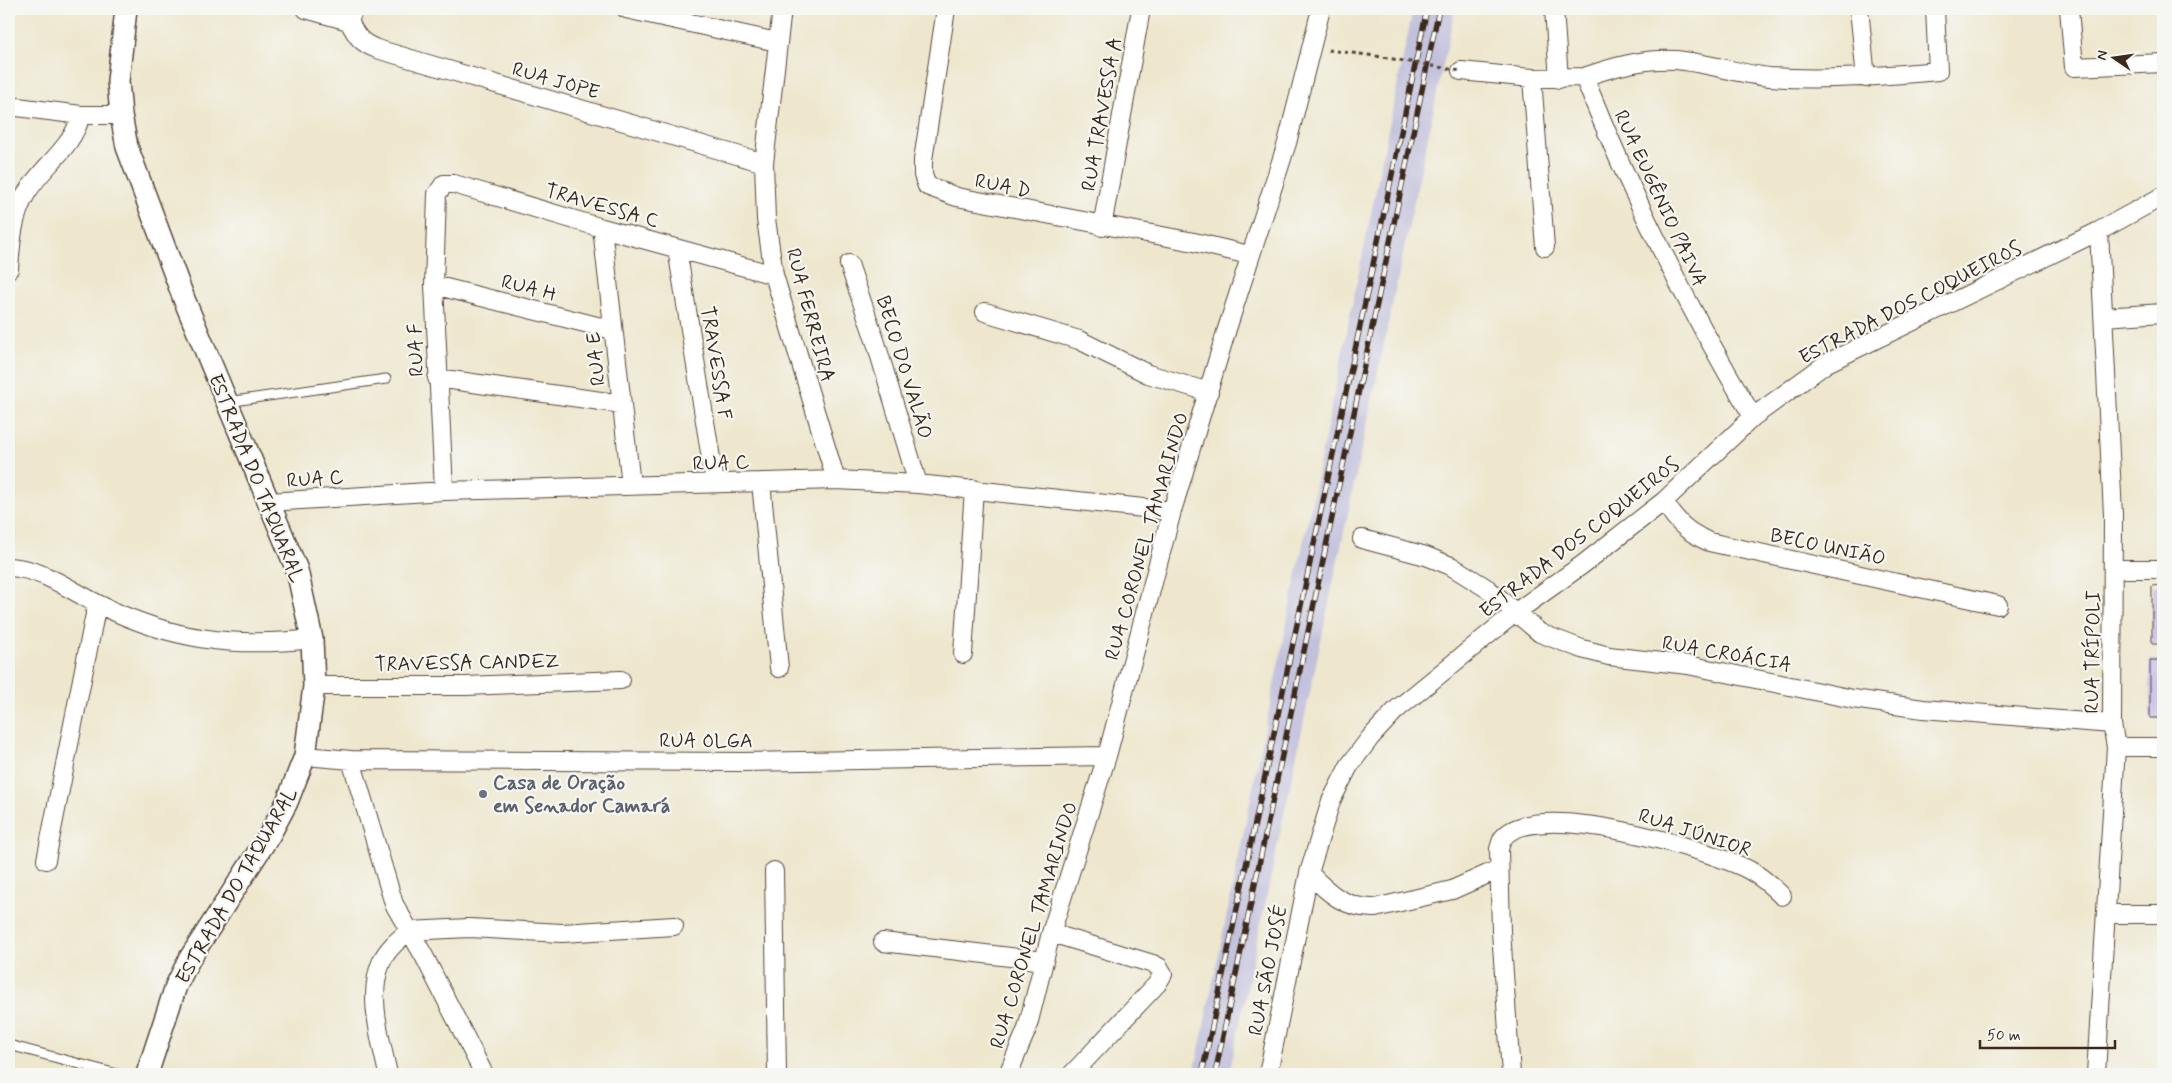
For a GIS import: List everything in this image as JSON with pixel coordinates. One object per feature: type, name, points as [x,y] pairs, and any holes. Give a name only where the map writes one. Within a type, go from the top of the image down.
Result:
[{"type":"street","name":"ESTRADA DO TAQUARAL","points":[[126,9],[118,81],[121,115],[127,147],[159,235],[297,570],[312,638],[314,686],[305,756],[288,802],[270,834],[208,927],[186,965],[176,986],[147,1074]]},
{"type":"street","points":[[306,9],[352,15]]},
{"type":"street","points":[[626,9],[777,42]]},
{"type":"street","name":"RUA FERREIRA","points":[[782,9],[764,163],[766,219],[774,275],[836,480]]},
{"type":"street","name":"RUA D","points":[[946,9],[923,160],[923,175],[927,186],[957,197],[1194,242],[1249,255]]},
{"type":"street","name":"RUA TRAVESSA A","points":[[1102,226],[1141,9]]},
{"type":"street","name":"RUA CORONEL TAMARINDO","points":[[1008,1074],[1027,1029],[1051,933],[1107,756],[1172,511],[1249,255],[1287,142],[1322,9]]},
{"type":"street","points":[[1554,9],[1559,79]]},
{"type":"street","points":[[1860,9],[1866,78]]},
{"type":"street","points":[[1461,71],[1532,78],[1584,78],[1633,63],[1675,60],[1769,77],[1866,78],[1938,71],[1935,9]]},
{"type":"street","points":[[2069,9],[2074,67],[2163,63]]},
{"type":"street","name":"RUA JOPE","points":[[352,15],[356,36],[364,44],[377,49],[764,163]]},
{"type":"street","points":[[1532,78],[1545,247]]},
{"type":"street","name":"RUA EUGÊNIO PAIVA","points":[[1584,78],[1615,152],[1682,294],[1753,417]]},
{"type":"street","points":[[9,106],[81,115],[121,115]]},
{"type":"street","points":[[9,270],[12,229],[26,192],[74,137],[81,115]]},
{"type":"street","name":"TRAVESSA C","points":[[437,208],[439,189],[444,184],[454,184],[602,228],[774,275]]},
{"type":"street","name":"ESTRADA DOS COQUEIROS","points":[[1308,874],[1332,801],[1349,766],[1370,738],[1396,710],[1516,612],[1582,565],[1664,501],[1753,417],[1827,363],[2099,231],[2163,196]]},
{"type":"street","name":"RUA F","points":[[437,208],[434,285],[437,378],[444,490]]},
{"type":"street","name":"RUA E","points":[[602,228],[631,485]]},
{"type":"street","name":"RUA TRÍPOLI","points":[[2096,1074],[2116,747],[2112,724],[2114,569],[2099,231]]},
{"type":"street","name":"TRAVESSA F","points":[[678,249],[715,483]]},
{"type":"street","name":"BECO DO VALÃO","points":[[849,264],[876,343],[918,484]]},
{"type":"street","name":"RUA H","points":[[434,285],[613,330]]},
{"type":"street","points":[[985,312],[1079,340],[1148,374],[1209,392]]},
{"type":"street","points":[[2104,317],[2163,313]]},
{"type":"street","points":[[437,378],[622,404]]},
{"type":"street","name":"RUA C","points":[[269,502],[444,490],[836,480],[974,489],[1172,511]]},
{"type":"street","points":[[761,482],[779,668]]},
{"type":"street","points":[[964,654],[974,489]]},
{"type":"street","name":"BECO UNIÃO","points":[[1664,501],[1677,522],[1696,536],[1709,542],[1998,605]]},
{"type":"street","name":"RUA CROÁCIA","points":[[1362,540],[1411,552],[1451,566],[1488,589],[1540,633],[1582,649],[1609,656],[1688,665],[1853,699],[1923,709],[2112,724]]},
{"type":"street","points":[[9,567],[43,574],[64,583],[97,604],[130,619],[164,630],[243,644],[312,638]]},
{"type":"street","points":[[2114,569],[2163,569]]},
{"type":"street","points":[[46,860],[97,604]]},
{"type":"street","name":"TRAVESSA CANDEZ","points":[[314,686],[466,686],[621,680]]},
{"type":"street","points":[[2116,747],[2163,747]]},
{"type":"street","name":"RUA OLGA","points":[[305,756],[351,760],[744,762],[1107,756]]},
{"type":"street","points":[[351,760],[394,904],[424,956],[484,1074]]},
{"type":"street","name":"RUA JÚNIOR","points":[[1511,1074],[1501,931],[1499,849],[1503,838],[1517,829],[1557,824],[1585,826],[1661,838],[1721,858],[1765,879],[1782,896]]},
{"type":"street","points":[[1308,874],[1334,897],[1346,903],[1364,908],[1375,908],[1452,890],[1499,869]]},
{"type":"street","points":[[774,871],[777,1074]]},
{"type":"street","name":"RUA SÃO JOSÉ","points":[[1268,1074],[1308,874]]},
{"type":"street","points":[[2106,914],[2163,914]]},
{"type":"street","points":[[388,1074],[375,1003],[377,980],[381,963],[390,948],[409,931],[450,928],[562,933],[674,926]]},
{"type":"street","points":[[1051,933],[1142,960],[1159,967],[1163,974],[1162,978],[1072,1074]]},
{"type":"street","points":[[883,942],[1044,961]]},
{"type":"lane","points":[[227,402],[386,379]]},
{"type":"lane","points":[[9,1045],[117,1074]]},
{"type":"path","points":[[1313,48],[1376,56],[1461,71]]},
{"type":"shaded area","points":[[1413,9],[1455,9],[1229,1074],[1194,1074]]},
{"type":"building","points":[[2163,585],[2163,644],[2152,644],[2152,586]]},
{"type":"building","points":[[2150,660],[2163,660],[2163,718],[2150,718]]},
{"type":"railway","points":[[1202,1074],[1427,9]]},
{"type":"railway","points":[[1215,1074],[1439,9]]},
{"type":"place","name":"Casa de Oração em Senador Camará","points":[[483,794]]}]
